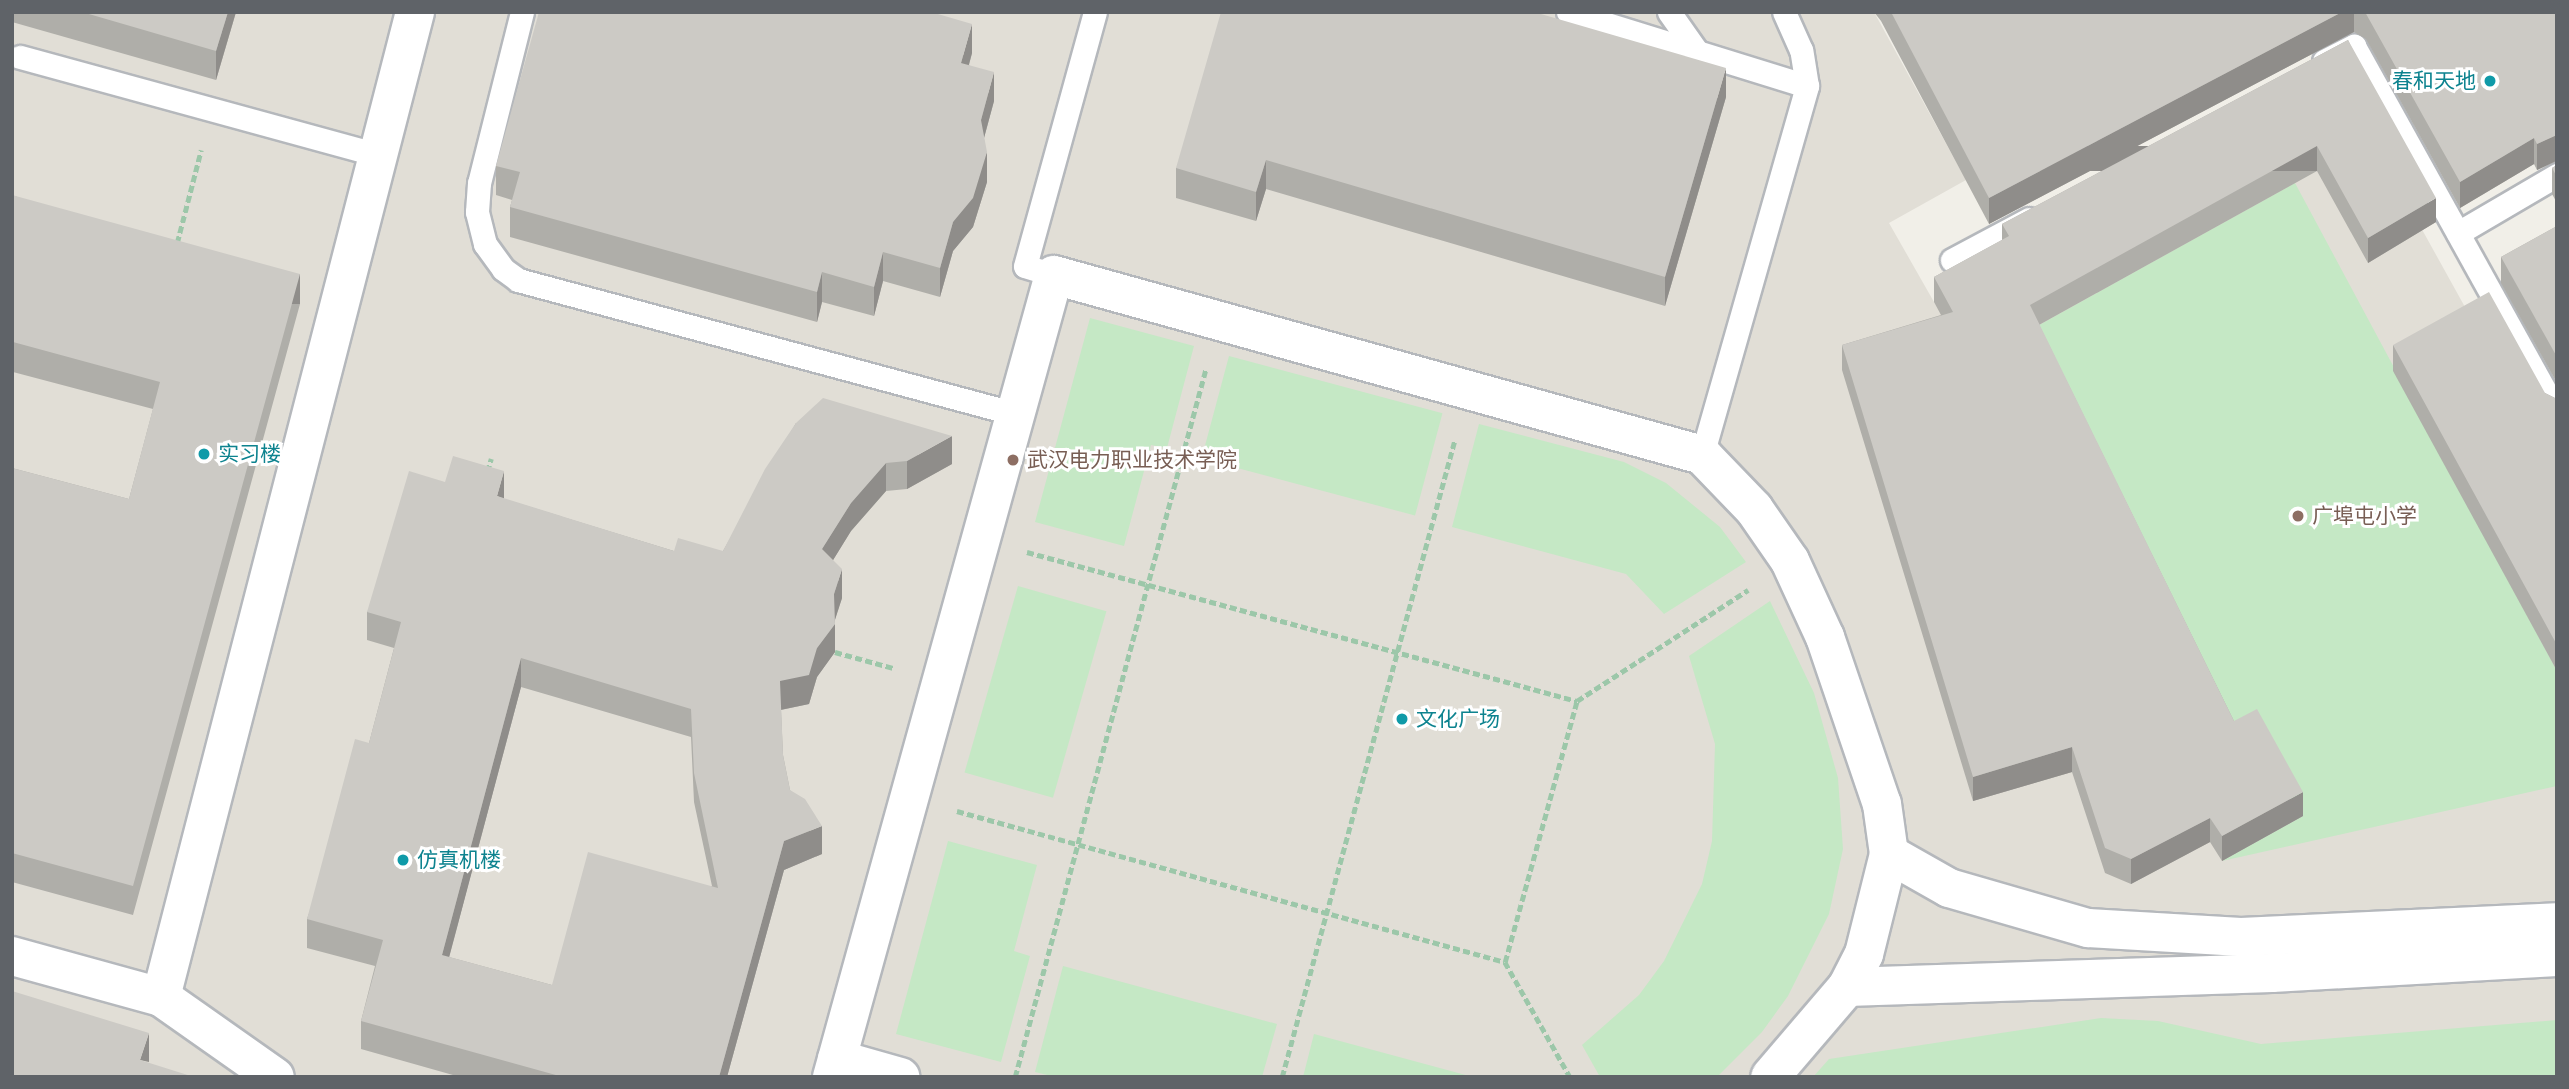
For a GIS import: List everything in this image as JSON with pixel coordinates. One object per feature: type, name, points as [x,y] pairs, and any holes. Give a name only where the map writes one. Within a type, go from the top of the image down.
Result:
[{"type":"street","points":[[160,997],[415,12]]},
{"type":"street","points":[[900,1077],[834,1068],[1054,275],[1702,455],[1754,509],[1790,561],[1854,710],[1882,804],[1889,854],[1868,942],[1847,987],[1770,1077]]},
{"type":"street","points":[[1889,854],[1949,888],[2013,910],[2088,928],[2241,937],[2557,922]]},
{"type":"street","points":[[12,956],[160,997],[275,1077]]},
{"type":"street","points":[[1847,987],[2273,973],[2557,957]]},
{"type":"lane","points":[[522,12],[480,183],[477,212],[485,243],[503,269],[518,280],[1016,414]]},
{"type":"lane","points":[[1054,275],[1025,266],[1095,12]]},
{"type":"lane","points":[[1568,12],[1807,86]]},
{"type":"lane","points":[[1669,12],[1698,53]]},
{"type":"lane","points":[[1702,455],[1807,86],[1801,50],[1784,12]]},
{"type":"lane","points":[[2305,72],[2354,46],[2557,412]]},
{"type":"lane","points":[[20,57],[378,155]]},
{"type":"lane","points":[[2458,233],[2557,175]]},
{"type":"lane","points":[[1952,260],[2049,208]]},
{"type":"path","points":[[175,255],[211,110]]},
{"type":"path","points":[[1014,1077],[1219,321]]},
{"type":"path","points":[[1282,1077],[1469,390]]},
{"type":"path","points":[[484,481],[491,459]]},
{"type":"path","points":[[980,540],[1577,701]]},
{"type":"path","points":[[1570,1077],[1505,962],[1577,701],[1790,561]]},
{"type":"path","points":[[835,652],[942,681]]},
{"type":"path","points":[[909,797],[1505,962]]},
{"type":"shaded area","name":"武汉电力职业技术学院","points":[[12,12],[1874,12],[1966,180],[1889,223],[1934,302],[2338,78],[2557,473],[2557,1077],[12,1077]]},
{"type":"green space","points":[[2295,183],[2557,671],[2557,786],[2222,861],[2303,816],[2235,745],[2030,330]]},
{"type":"green space","points":[[1090,318],[1194,346],[1167,448],[1151,445],[1124,546],[1035,522]]},
{"type":"green space","points":[[1229,356],[1442,413],[1415,516],[1202,458]]},
{"type":"green space","points":[[1479,424],[1624,462],[1666,483],[1720,527],[1746,562],[1664,614],[1626,574],[1452,527]]},
{"type":"green space","points":[[1018,586],[1106,611],[1053,798],[965,772]]},
{"type":"green space","points":[[1770,601],[1814,693],[1838,778],[1843,849],[1829,914],[1788,996],[1762,1032],[1717,1077],[1600,1077],[1582,1045],[1639,995],[1664,961],[1702,884],[1712,841],[1715,744],[1689,656]]},
{"type":"green space","points":[[948,841],[1037,865],[1014,951],[1030,956],[1001,1062],[896,1034]]},
{"type":"green space","points":[[1063,966],[1277,1024],[1262,1077],[1055,1077],[1035,1072]]},
{"type":"green space","points":[[2101,1018],[2158,1021],[2261,1044],[2557,1020],[2557,1077],[1813,1077],[1829,1059]]},
{"type":"green space","points":[[1314,1034],[1473,1077],[1303,1077]]},
{"type":"building","points":[[82,12],[228,12],[216,51]]},
{"type":"building","points":[[539,12],[931,12],[972,24],[961,63],[994,72],[981,120],[987,152],[973,198],[953,222],[940,268],[883,252],[874,287],[822,272],[817,292],[510,207],[520,172],[496,166]]},
{"type":"building","points":[[1221,12],[1534,12],[1726,68],[1665,277],[1266,160],[1256,192],[1176,168]]},
{"type":"building","points":[[1891,12],[2342,12],[1989,198]]},
{"type":"building","name":"春和天地","points":[[2365,12],[2557,12],[2557,135],[2537,144],[2534,138],[2460,182]]},
{"type":"building","points":[[2348,40],[2436,198],[2368,238],[2317,146],[2030,305],[2234,721],[2257,709],[2303,792],[2222,836],[2210,818],[2131,859],[2105,848],[2072,747],[1973,777],[1842,345],[1953,312],[1934,277],[2009,236],[2002,224]]},
{"type":"building","points":[[12,195],[300,274],[133,886],[12,853],[12,468],[129,499],[160,382],[13,342],[12,344]]},
{"type":"building","points":[[2557,226],[2557,357],[2501,257]]},
{"type":"building","points":[[2489,292],[2545,393],[2557,399],[2557,645],[2393,345]]},
{"type":"building","points":[[823,398],[952,436],[907,461],[886,463],[851,503],[822,549],[842,569],[834,594],[835,624],[817,648],[809,675],[780,681],[783,755],[790,790],[805,799],[822,826],[784,841],[719,1077],[563,1077],[361,1021],[383,940],[307,919],[355,739],[369,743],[401,622],[367,612],[409,471],[445,482],[453,456],[504,471],[497,496],[674,551],[678,538],[723,551],[765,469],[796,423]],"holes":[[[521,658],[691,709],[694,773],[718,888],[588,852],[552,985],[442,955]]]},
{"type":"building","points":[[12,991],[149,1033],[140,1060],[194,1077],[12,1077]]},
{"type":"place","name":"春和天地","points":[[2490,81]]},
{"type":"place","name":"实习楼","points":[[204,454]]},
{"type":"place","name":"武汉电力职业技术学院","points":[[1013,460]]},
{"type":"place","name":"广埠屯小学","points":[[2298,516]]},
{"type":"place","name":"文化广场","points":[[1402,719]]},
{"type":"place","name":"仿真机楼","points":[[403,860]]}]
